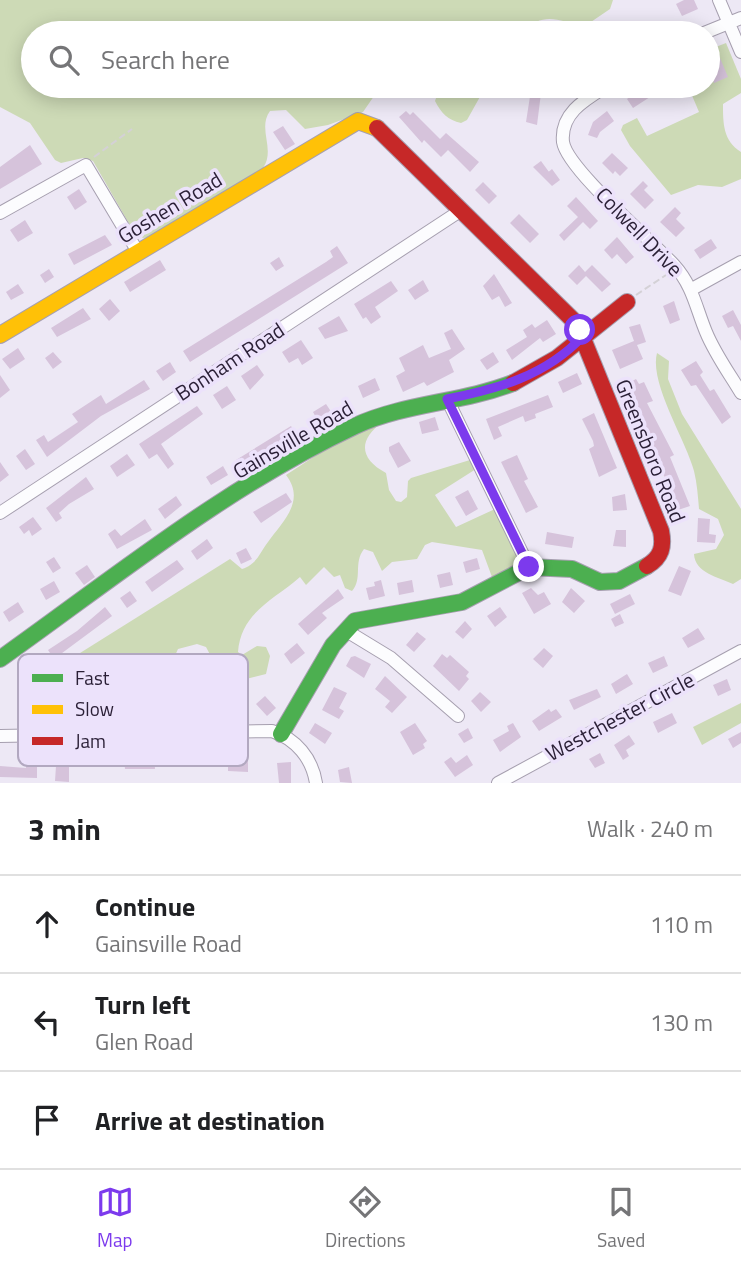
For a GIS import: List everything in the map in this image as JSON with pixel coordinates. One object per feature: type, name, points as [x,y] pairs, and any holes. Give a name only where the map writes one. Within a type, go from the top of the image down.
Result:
[{"type":"street","points":[[719,0],[735,20],[741,52]]},
{"type":"street","name":"Colwell Drive","points":[[588,98],[570,114],[565,125],[566,150],[579,170],[677,268],[692,289],[706,331],[741,393]]},
{"type":"street","name":"Greensboro Road","points":[[363,121],[382,130],[460,211],[569,314],[583,336],[664,545],[652,563],[609,583],[600,582],[572,569],[529,567]]},
{"type":"street","name":"Goshen Road","points":[[0,335],[349,124],[363,121]]},
{"type":"street","points":[[0,213],[86,165],[138,252]]},
{"type":"street","name":"Bonham Road","points":[[0,513],[460,211]]},
{"type":"street","points":[[692,289],[741,262]]},
{"type":"street","name":"Gainsville Road","points":[[0,659],[198,521],[325,442],[388,412],[500,388],[524,378],[626,302]]},
{"type":"street","points":[[281,734],[298,702],[345,630],[355,621],[462,602],[529,567],[447,399]]},
{"type":"street","points":[[345,630],[391,658],[458,716]]},
{"type":"street","name":"Westchester Circle","points":[[498,783],[741,651]]},
{"type":"street","points":[[248,730],[281,734],[302,750],[311,764],[316,783]]},
{"type":"street","points":[[0,736],[18,736]]},
{"type":"path","points":[[86,165],[132,129]]},
{"type":"path","points":[[626,302],[677,268]]},
{"type":"green space","points":[[0,0],[613,0],[610,9],[592,21],[21,21],[21,98],[373,98],[363,112],[328,125],[305,129],[286,110],[270,111],[265,125],[268,154],[263,168],[150,237],[143,238],[132,229],[93,161],[83,158],[61,163],[55,160],[30,123],[0,107]]},
{"type":"green space","points":[[726,43],[741,79],[741,93],[723,104],[727,137],[741,152],[741,179],[722,187],[698,185],[671,195],[630,146],[621,130],[623,125],[637,118],[647,136],[699,112],[693,98],[720,98],[720,45]]},
{"type":"green space","points":[[436,98],[479,98],[467,120],[461,123],[449,118],[435,101]]},
{"type":"green space","points":[[657,353],[669,361],[668,379],[682,414],[741,509],[741,579],[733,584],[708,574],[695,560],[694,554],[716,549],[724,535],[718,519],[699,509],[697,485],[690,458],[658,380]]},
{"type":"green space","points":[[383,422],[369,435],[365,449],[371,462],[386,473],[389,490],[396,501],[401,502],[407,497],[408,481],[411,478],[470,460],[476,469],[435,495],[456,527],[495,509],[518,556],[515,566],[492,577],[482,550],[432,542],[425,545],[417,559],[392,562],[382,571],[373,552],[364,549],[352,591],[345,588],[340,575],[334,577],[324,567],[306,585],[300,577],[252,617],[240,638],[238,652],[241,654],[210,654],[206,647],[197,644],[178,649],[176,654],[78,654],[230,559],[242,569],[251,564],[290,510],[294,493],[286,475],[341,439]]},
{"type":"green space","points":[[257,646],[266,647],[270,656],[266,674],[248,678],[248,654],[244,654]]},
{"type":"green space","points":[[741,703],[741,723],[702,745],[693,727]]},
{"type":"building","points":[[684,0],[694,0],[698,9],[682,16],[676,4]]},
{"type":"building","points":[[720,58],[728,77],[720,80]]},
{"type":"building","points":[[530,98],[540,98],[537,125],[526,122]]},
{"type":"building","points":[[628,98],[648,98],[633,108]]},
{"type":"building","points":[[406,111],[410,115],[413,112],[440,139],[446,133],[479,162],[470,172],[448,150],[441,157],[424,140],[422,143],[399,117]]},
{"type":"building","points":[[607,111],[614,121],[600,132],[597,138],[588,135],[593,122]]},
{"type":"building","points":[[283,126],[295,144],[285,150],[273,132]]},
{"type":"building","points":[[30,145],[42,164],[0,189],[0,167]]},
{"type":"building","points":[[612,153],[628,168],[620,176],[615,171],[613,174],[602,163]]},
{"type":"building","points":[[541,161],[549,172],[552,169],[560,180],[552,186],[533,167]]},
{"type":"building","points":[[643,181],[648,186],[644,190],[654,200],[645,209],[630,194]]},
{"type":"building","points":[[483,182],[497,196],[489,204],[475,190]]},
{"type":"building","points":[[79,189],[87,202],[75,210],[67,197]]},
{"type":"building","points":[[576,197],[598,221],[590,229],[583,222],[564,241],[559,235],[578,217],[567,206]]},
{"type":"building","points":[[675,207],[681,213],[676,219],[685,228],[676,237],[660,222]]},
{"type":"building","points":[[519,214],[539,234],[530,243],[510,223]]},
{"type":"building","points":[[25,220],[33,233],[18,242],[10,230]]},
{"type":"building","points":[[105,235],[112,245],[74,265],[68,254]]},
{"type":"building","points":[[617,237],[634,257],[626,264],[617,254],[612,259],[604,250]]},
{"type":"building","points":[[711,239],[717,248],[700,259],[694,250]]},
{"type":"building","points":[[337,246],[348,263],[190,362],[183,351],[326,262],[333,257],[330,251]]},
{"type":"building","points":[[279,257],[284,266],[276,271],[270,263]]},
{"type":"building","points":[[160,260],[166,270],[130,292],[124,282]]},
{"type":"building","points":[[579,265],[585,272],[592,265],[611,284],[602,292],[586,276],[577,285],[568,276]]},
{"type":"building","points":[[49,269],[54,277],[45,283],[40,275]]},
{"type":"building","points":[[494,274],[512,303],[505,307],[499,296],[492,300],[483,286]]},
{"type":"building","points":[[423,280],[429,291],[415,300],[408,290]]},
{"type":"building","points":[[391,281],[398,291],[375,307],[381,317],[371,324],[366,317],[363,319],[354,304]]},
{"type":"building","points":[[18,284],[24,293],[11,300],[6,292]]},
{"type":"building","points":[[110,299],[120,311],[109,321],[99,309]]},
{"type":"building","points":[[674,301],[680,320],[670,324],[663,306]]},
{"type":"building","points":[[83,308],[91,319],[57,337],[51,328]]},
{"type":"building","points":[[733,310],[741,325],[741,341],[733,326],[728,328],[722,316]]},
{"type":"building","points":[[339,316],[348,331],[325,339],[318,328]]},
{"type":"building","points":[[547,320],[556,334],[543,342],[540,338],[512,360],[506,350],[527,337],[523,330],[532,324],[535,328]]},
{"type":"building","points":[[640,324],[646,342],[637,345],[643,359],[620,369],[612,350],[634,341],[629,327]]},
{"type":"building","points":[[452,329],[465,349],[449,360],[454,372],[427,386],[424,382],[403,392],[396,376],[405,371],[399,358],[423,345],[429,358],[451,349],[444,333]]},
{"type":"building","points":[[301,340],[313,358],[302,365],[298,358],[289,363],[282,352]]},
{"type":"building","points":[[18,348],[25,359],[10,369],[2,359]]},
{"type":"building","points":[[53,352],[62,362],[53,369],[45,358]]},
{"type":"building","points":[[493,352],[499,362],[487,370],[480,360]]},
{"type":"building","points":[[696,361],[703,372],[700,375],[710,391],[714,389],[731,417],[722,424],[696,385],[691,386],[681,370]]},
{"type":"building","points":[[170,362],[176,372],[163,381],[156,371]]},
{"type":"building","points":[[257,365],[264,375],[250,390],[241,376]]},
{"type":"building","points":[[577,373],[582,384],[563,393],[558,382]]},
{"type":"building","points":[[0,375],[10,390],[0,398]]},
{"type":"building","points":[[375,378],[380,390],[363,398],[358,386]]},
{"type":"building","points":[[636,379],[639,384],[644,382],[653,401],[647,403],[674,455],[670,457],[690,506],[678,510],[626,384]]},
{"type":"building","points":[[144,380],[150,389],[101,416],[47,457],[36,440],[44,435],[48,442],[78,422],[72,414],[101,395],[106,404]]},
{"type":"building","points":[[227,386],[236,400],[222,409],[213,395]]},
{"type":"building","points":[[548,395],[553,407],[535,414],[536,418],[525,422],[523,416],[498,427],[502,436],[494,440],[486,419]]},
{"type":"building","points":[[326,404],[332,413],[318,421],[313,412]]},
{"type":"building","points":[[197,406],[203,414],[161,444],[174,464],[168,469],[157,454],[149,459],[139,444]]},
{"type":"building","points":[[594,413],[617,468],[599,477],[589,449],[594,446],[593,441],[582,419]]},
{"type":"building","points":[[435,417],[439,430],[422,434],[419,422]]},
{"type":"building","points":[[291,426],[297,436],[269,450],[243,470],[236,460]]},
{"type":"building","points":[[399,442],[411,461],[398,468],[389,447]]},
{"type":"building","points":[[25,449],[35,464],[26,470],[16,456]]},
{"type":"building","points":[[127,454],[135,465],[117,477],[110,466]]},
{"type":"building","points":[[517,455],[528,479],[524,481],[538,507],[526,513],[501,462]]},
{"type":"building","points":[[0,462],[9,475],[0,482]]},
{"type":"building","points":[[223,466],[228,475],[211,485],[206,477]]},
{"type":"building","points":[[86,477],[94,489],[69,504],[59,513],[62,518],[56,522],[46,508]]},
{"type":"building","points":[[468,490],[478,509],[466,516],[455,497]]},
{"type":"building","points":[[286,493],[292,502],[261,523],[253,512]]},
{"type":"building","points":[[625,494],[627,510],[613,511],[612,497]]},
{"type":"building","points":[[176,496],[182,505],[165,519],[158,509]]},
{"type":"building","points":[[33,517],[42,529],[32,536],[29,530],[24,534],[19,527]]},
{"type":"building","points":[[698,518],[710,519],[709,534],[716,535],[715,543],[697,542]]},
{"type":"building","points":[[145,519],[152,530],[117,549],[108,534],[115,529],[121,536]]},
{"type":"building","points":[[616,530],[626,530],[626,547],[613,546]]},
{"type":"building","points":[[547,532],[574,537],[572,548],[545,544]]},
{"type":"building","points":[[207,539],[213,548],[197,560],[191,551]]},
{"type":"building","points":[[246,548],[252,559],[241,564],[236,553]]},
{"type":"building","points":[[54,557],[61,568],[53,573],[46,562]]},
{"type":"building","points":[[477,558],[480,569],[466,573],[463,562]]},
{"type":"building","points":[[177,560],[184,569],[152,592],[145,582]]},
{"type":"building","points":[[87,565],[95,577],[84,585],[75,573]]},
{"type":"building","points":[[679,566],[691,571],[681,596],[668,591]]},
{"type":"building","points":[[450,572],[453,585],[440,588],[437,575]]},
{"type":"building","points":[[381,580],[385,596],[369,600],[366,588],[375,586],[374,582]]},
{"type":"building","points":[[412,580],[414,592],[399,595],[397,583]]},
{"type":"building","points":[[54,581],[60,592],[46,600],[40,589]]},
{"type":"building","points":[[531,588],[538,595],[544,592],[551,604],[534,614],[522,593]]},
{"type":"building","points":[[571,588],[585,601],[574,613],[562,602]]},
{"type":"building","points":[[338,589],[344,598],[322,613],[327,618],[308,635],[298,624]]},
{"type":"building","points":[[130,591],[137,601],[127,608],[120,598]]},
{"type":"building","points":[[630,594],[635,604],[615,614],[610,604]]},
{"type":"building","points":[[18,602],[24,612],[9,622],[3,612]]},
{"type":"building","points":[[105,607],[112,616],[61,654],[51,654],[48,650],[77,631]]},
{"type":"building","points":[[500,607],[507,617],[495,627],[487,616]]},
{"type":"building","points":[[620,614],[624,623],[615,627],[611,619]]},
{"type":"building","points":[[465,621],[472,629],[463,639],[455,632]]},
{"type":"building","points":[[698,628],[705,639],[688,648],[682,638]]},
{"type":"building","points":[[417,632],[426,639],[414,652],[406,645]]},
{"type":"building","points":[[297,643],[305,653],[291,664],[284,654]]},
{"type":"building","points":[[544,648],[553,656],[543,668],[533,659]]},
{"type":"building","points":[[442,654],[447,658],[450,655],[469,672],[466,676],[469,679],[459,691],[433,666]]},
{"type":"building","points":[[355,656],[371,664],[364,678],[346,666],[351,657]]},
{"type":"building","points":[[664,656],[668,666],[653,673],[648,663]]},
{"type":"building","points":[[627,674],[633,684],[616,694],[611,684]]},
{"type":"building","points":[[385,676],[407,697],[392,713],[385,707],[390,701],[375,689]]},
{"type":"building","points":[[727,679],[731,690],[718,696],[713,685]]},
{"type":"building","points":[[334,687],[347,693],[339,708],[344,711],[339,719],[322,710]]},
{"type":"building","points":[[597,689],[601,697],[574,710],[569,700]]},
{"type":"building","points":[[480,692],[491,702],[481,712],[471,701]]},
{"type":"building","points":[[265,696],[276,708],[267,716],[256,704]]},
{"type":"building","points":[[549,709],[551,712],[556,709],[562,717],[539,731],[532,721]]},
{"type":"building","points":[[672,713],[677,723],[658,733],[653,722]]},
{"type":"building","points":[[315,723],[332,733],[325,744],[309,733]]},
{"type":"building","points":[[415,723],[427,741],[423,744],[425,748],[413,755],[400,732]]},
{"type":"building","points":[[513,723],[521,737],[500,752],[493,740],[509,731],[507,726]]},
{"type":"building","points":[[468,728],[473,738],[464,743],[458,734]]},
{"type":"building","points":[[741,732],[741,743],[733,748],[728,739]]},
{"type":"building","points":[[629,735],[635,744],[626,750],[629,756],[623,760],[614,745]]},
{"type":"building","points":[[600,753],[605,763],[595,768],[589,759]]},
{"type":"building","points":[[467,755],[473,765],[455,777],[444,762],[451,757],[456,763]]},
{"type":"building","points":[[291,762],[291,783],[279,783],[277,763]]},
{"type":"building","points":[[0,766],[37,766],[37,778],[0,777]]},
{"type":"building","points":[[56,766],[69,767],[69,782],[55,781]]},
{"type":"building","points":[[125,766],[155,766],[155,769],[125,769]]},
{"type":"building","points":[[228,766],[248,766],[248,772],[228,771]]},
{"type":"building","points":[[349,767],[352,783],[340,782],[338,770]]},
{"type":"traffic: fast","points":[[0,659],[216,505],[308,450],[374,418],[513,383]]},
{"type":"traffic: fast","points":[[281,734],[333,645],[355,621],[462,602],[529,567],[572,569],[600,582],[619,581],[647,566]]},
{"type":"traffic: slow","points":[[0,335],[358,121],[377,128]]},
{"type":"traffic: jam","points":[[377,128],[577,324],[661,531],[661,551],[647,566]]},
{"type":"traffic: jam","points":[[513,383],[557,358],[627,302]]},
{"type":"route","points":[[529,567],[447,399],[500,388],[534,373],[573,346],[583,336],[580,330]]}]
